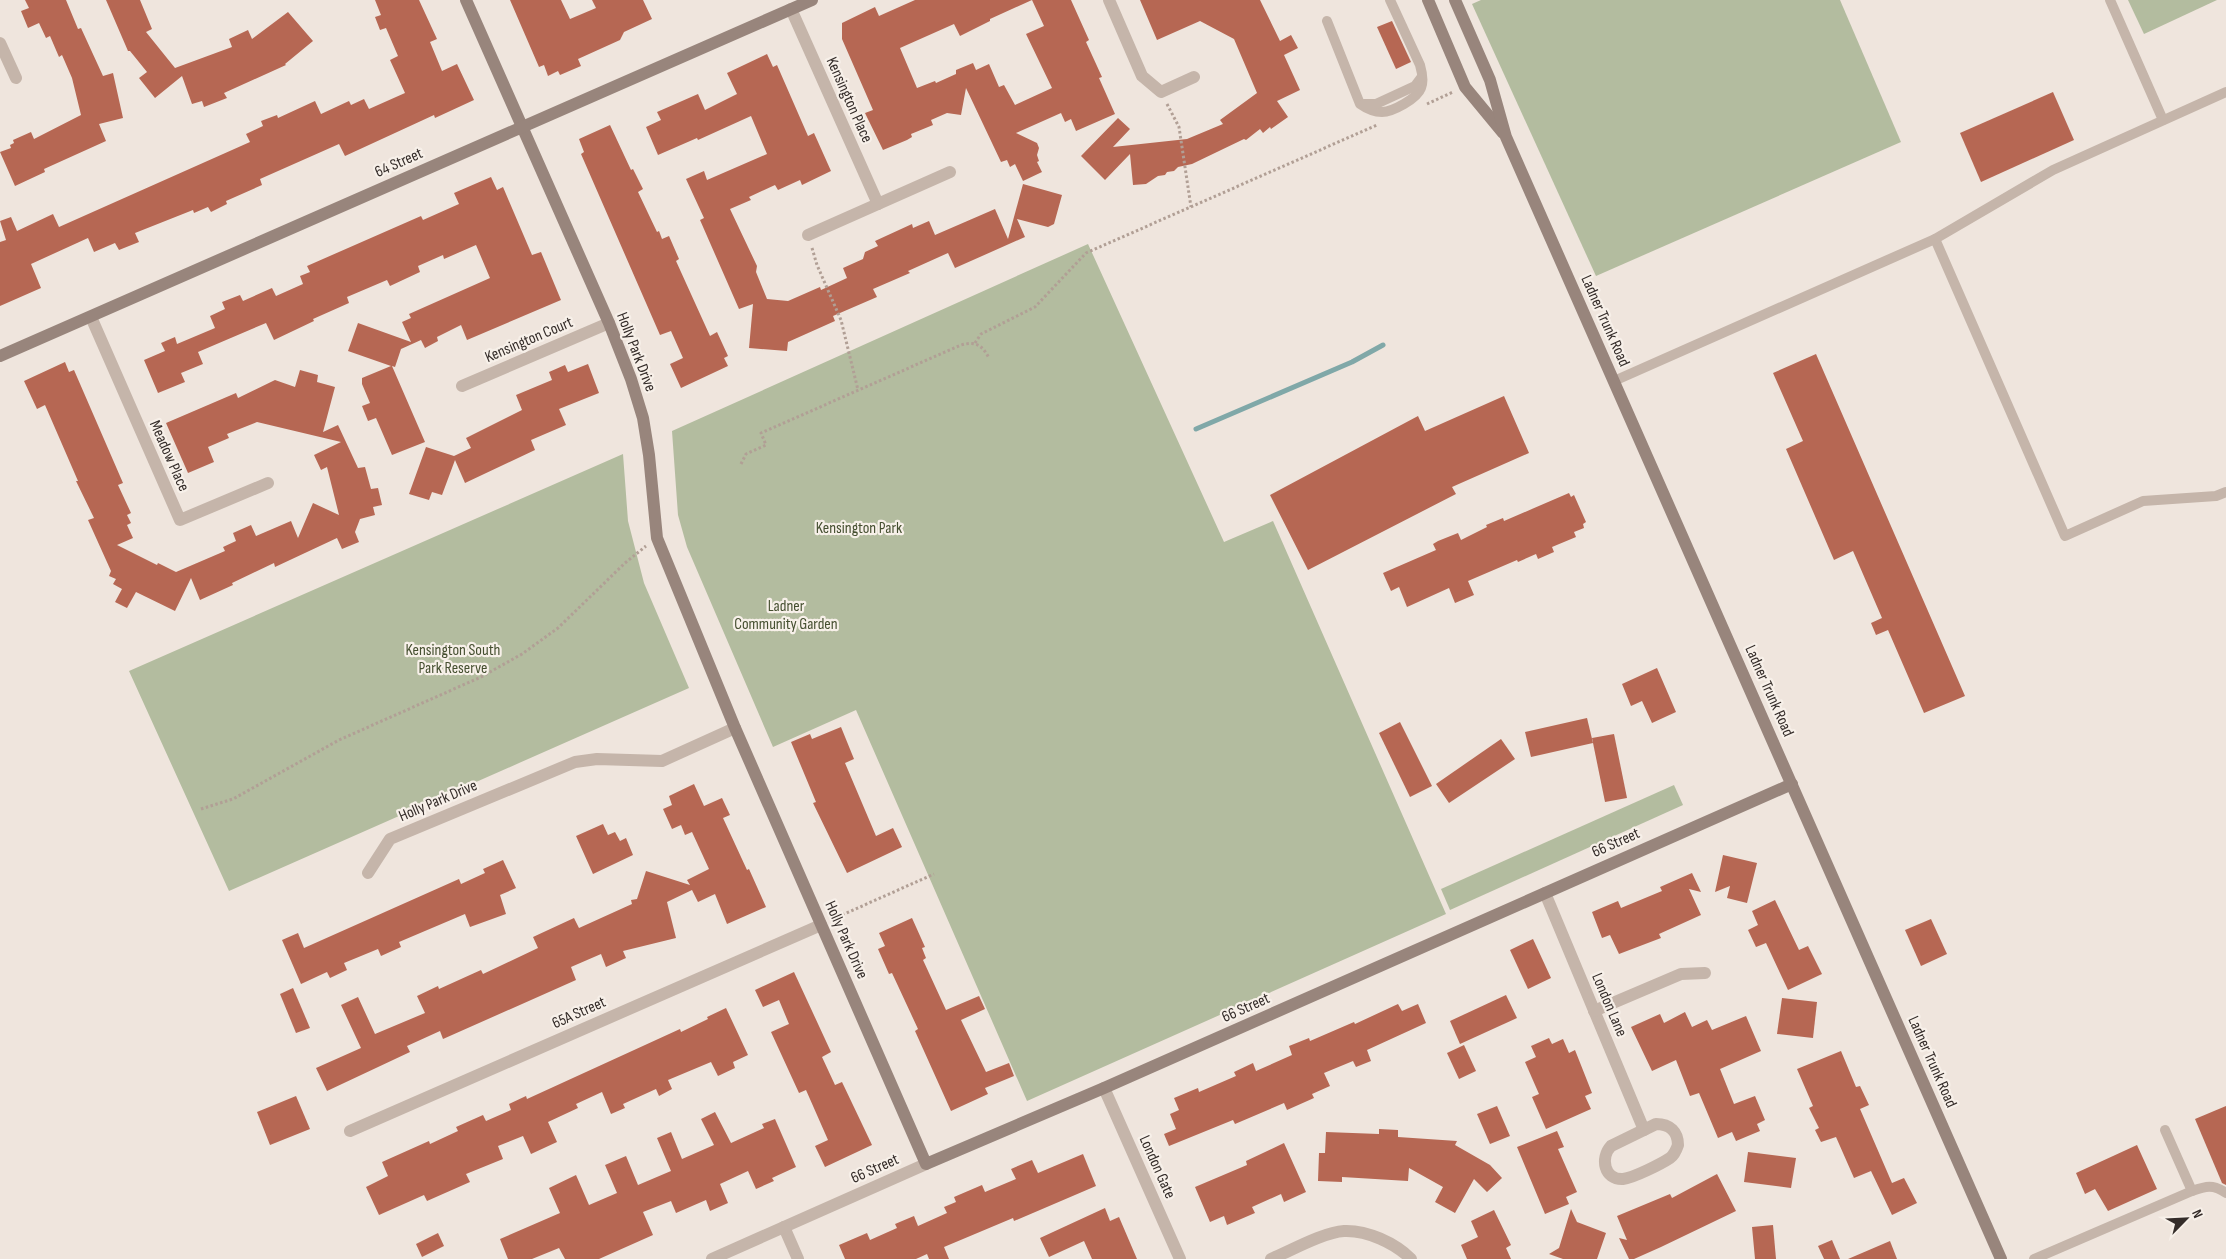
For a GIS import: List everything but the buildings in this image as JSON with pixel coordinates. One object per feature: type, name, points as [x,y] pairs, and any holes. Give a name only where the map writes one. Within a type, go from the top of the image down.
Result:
[{"type":"street","name":"Holly Park Drive","points":[[466,0],[609,323],[631,379],[643,418],[649,455],[657,538],[735,728],[926,1164]]},
{"type":"street","name":"64 Street","points":[[0,356],[812,0]]},
{"type":"street","points":[[1108,0],[1142,76],[1161,92],[1194,77]]},
{"type":"street","name":"Ladner Trunk Road","points":[[1428,0],[1465,87],[1506,137]]},
{"type":"street","name":"Ladner Trunk Road","points":[[1455,0],[1490,80],[1506,137],[2001,1259]]},
{"type":"street","name":"Kensington Place","points":[[791,9],[878,204]]},
{"type":"street","points":[[0,43],[16,78]]},
{"type":"street","points":[[808,235],[950,172]]},
{"type":"street","name":"Meadow Place","points":[[90,317],[180,520],[268,483]]},
{"type":"street","name":"Kensington Court","points":[[462,386],[609,323]]},
{"type":"street","name":"Holly Park Drive","points":[[368,873],[390,839],[575,762],[597,759],[662,761],[735,728]]},
{"type":"street","name":"66 Street","points":[[712,1259],[1792,784]]},
{"type":"street","name":"London Lane","points":[[1545,893],[1644,1130]]},
{"type":"street","name":"65A Street","points":[[350,1131],[821,925]]},
{"type":"street","points":[[1594,1010],[1681,974],[1705,974]]},
{"type":"street","name":"London Gate","points":[[1104,1088],[1180,1259]]},
{"type":"street","points":[[1656,1124],[1671,1128],[1678,1139],[1676,1152],[1671,1158],[1625,1179],[1616,1178],[1608,1173],[1604,1161],[1607,1150],[1616,1143],[1644,1130],[1656,1124]]},
{"type":"street","points":[[784,1227],[798,1259]]},
{"type":"street","points":[[1271,1259],[1314,1240],[1343,1231],[1367,1234],[1384,1241],[1400,1248],[1411,1259]]},
{"type":"lane","points":[[1327,21],[1360,104],[1368,110],[1384,112],[1407,103],[1416,96],[1421,88],[1422,76],[1420,65],[1390,0]]},
{"type":"lane","points":[[2110,0],[2162,120]]},
{"type":"lane","points":[[1614,381],[1935,239],[2053,170],[2226,92]]},
{"type":"lane","points":[[1935,239],[2066,536],[2143,501],[2216,496],[2226,492]]},
{"type":"lane","points":[[2165,1130],[2192,1191]]},
{"type":"lane","points":[[2034,1259],[2206,1186],[2214,1186],[2226,1193]]},
{"type":"path","points":[[1422,106],[1465,87]]},
{"type":"path","points":[[1161,92],[1179,127],[1191,207]]},
{"type":"path","points":[[975,343],[981,334],[1035,307],[1086,252],[1378,125]]},
{"type":"path","points":[[808,235],[817,265],[841,320],[858,390]]},
{"type":"path","points":[[741,464],[746,454],[766,445],[761,433],[962,345],[975,343],[984,348],[989,358]]},
{"type":"path","points":[[201,809],[233,799],[340,740],[481,676],[522,654],[558,628],[625,563],[657,538]]},
{"type":"path","points":[[821,925],[934,874]]},
{"type":"green space","points":[[1481,0],[1840,0],[1901,142],[1596,276],[1472,4]]},
{"type":"green space","points":[[2128,0],[2217,0],[2144,34]]},
{"type":"green space","points":[[1088,244],[1224,542],[1273,521],[1446,914],[1027,1101],[856,710],[773,747],[687,547],[678,515],[672,431]]},
{"type":"green space","name":"Kensington South Park Reserve","points":[[623,454],[628,521],[644,583],[689,688],[229,891],[129,671]]},
{"type":"green space","points":[[1674,785],[1683,805],[1450,910],[1441,889]]},
{"type":"waterway","points":[[1196,429],[1352,362],[1383,345]]},
{"type":"park label","name":"Kensington Park","points":[[859,528]]},
{"type":"park label","name":"Ladner Community Garden","points":[[786,615]]}]
